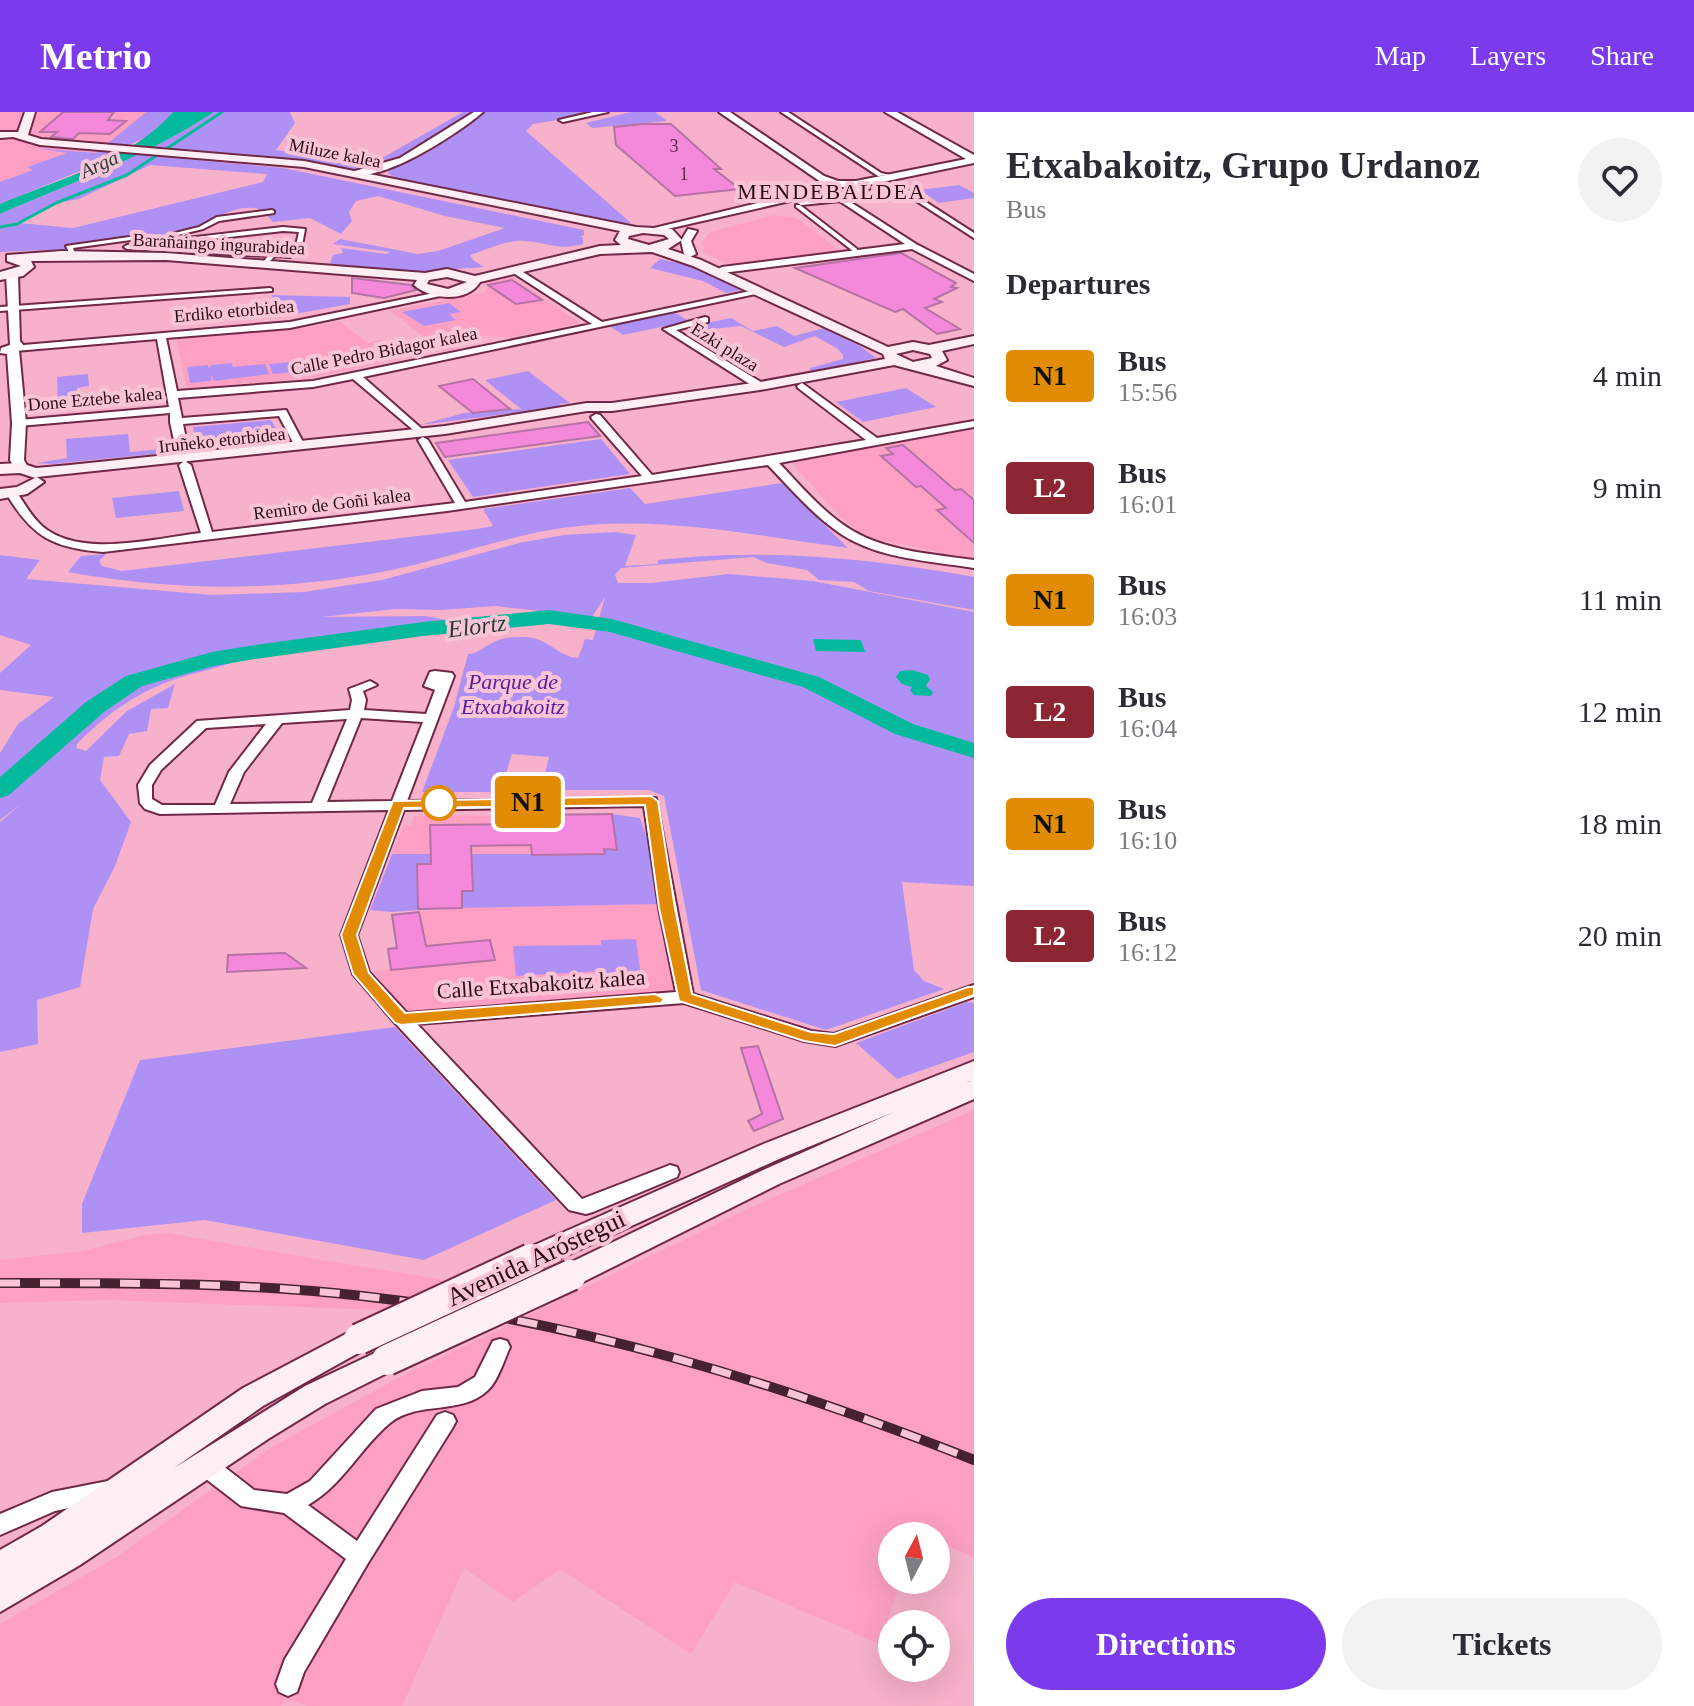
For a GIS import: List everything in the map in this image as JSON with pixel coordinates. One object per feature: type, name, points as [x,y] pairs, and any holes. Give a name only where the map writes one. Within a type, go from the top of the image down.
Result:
[{"type":"main road","points":[[1,138],[13,126],[18,112]]},
{"type":"main road","points":[[21,139],[30,112]]},
{"type":"main road","name":"Miluze kalea","points":[[1,138],[269,163],[327,172],[599,230],[635,247]]},
{"type":"main road","name":"Miluze kalea","points":[[171,154],[277,160],[635,230],[658,230]]},
{"type":"main road","points":[[599,230],[604,235],[602,244]]},
{"type":"main road","points":[[468,277],[602,244],[635,230]]},
{"type":"main road","points":[[658,230],[680,248],[760,292],[891,356],[916,366],[974,380]]},
{"type":"main road","points":[[424,283],[447,273],[468,277],[589,253],[635,247],[680,248],[860,332],[935,355],[974,380]]},
{"type":"main road","points":[[589,253],[680,248]]},
{"type":"main road","name":"Barañaingo ingurabidea","points":[[5,258],[71,254],[268,259],[424,283]]},
{"type":"main road","points":[[5,258],[28,264],[25,270],[6,275]]},
{"type":"main road","name":"Barañaingo ingurabidea","points":[[28,264],[44,259],[75,258],[358,274],[424,283]]},
{"type":"main road","points":[[424,283],[454,292],[468,289],[474,283],[468,277]]},
{"type":"main road","points":[[935,355],[974,340]]},
{"type":"main road","points":[[891,356],[905,346]]},
{"type":"main road","points":[[935,355],[974,347]]},
{"type":"main road","name":"Iruñeko etorbidea","points":[[30,474],[184,462],[802,386],[916,366],[935,355]]},
{"type":"main road","name":"Iruñeko etorbidea","points":[[592,413],[760,386],[891,356]]},
{"type":"main road","name":"Iruñeko etorbidea","points":[[184,462],[300,446],[420,435]]},
{"type":"main road","points":[[0,469],[30,474],[28,489],[6,494]]},
{"type":"main road","name":"Avenida Aróstegui","points":[[0,1567],[253,1397],[359,1339],[770,1152],[974,1070]]},
{"type":"main road","name":"Avenida Aróstegui","points":[[0,1597],[315,1395],[571,1275],[736,1191],[886,1124],[974,1089]]},
{"type":"street","points":[[352,173],[373,172],[394,163],[479,112]]},
{"type":"street","points":[[563,120],[604,112]]},
{"type":"street","points":[[718,112],[810,176],[816,196],[826,199]]},
{"type":"street","points":[[724,112],[820,178],[849,187],[845,195]]},
{"type":"street","points":[[784,112],[880,175],[887,175]]},
{"type":"street","points":[[883,112],[965,167]]},
{"type":"street","points":[[680,248],[692,231],[809,200],[845,195],[857,188],[965,167],[974,160],[890,112]]},
{"type":"street","points":[[392,182],[382,173],[394,163]]},
{"type":"street","points":[[658,230],[837,183],[856,184],[965,167]]},
{"type":"street","points":[[902,184],[896,186],[974,236]]},
{"type":"street","points":[[845,195],[913,246],[974,278]]},
{"type":"street","points":[[798,206],[855,250]]},
{"type":"street","points":[[71,251],[69,246],[193,231],[217,219],[272,212]]},
{"type":"street","points":[[303,230],[298,251],[268,259],[237,252],[127,247],[251,232],[303,230]]},
{"type":"street","points":[[680,248],[686,244],[692,231]]},
{"type":"street","points":[[237,252],[251,232]]},
{"type":"street","points":[[722,270],[913,246]]},
{"type":"street","points":[[515,270],[600,325]]},
{"type":"street","points":[[6,275],[19,423],[17,460],[30,474]]},
{"type":"street","name":"Erdiko etorbidea","points":[[10,347],[288,320],[414,296],[424,283]]},
{"type":"street","points":[[172,286],[174,297]]},
{"type":"street","points":[[135,289],[136,299]]},
{"type":"street","points":[[7,309],[270,290]]},
{"type":"street","name":"Erdiko etorbidea","points":[[10,347],[290,325],[454,292]]},
{"type":"street","name":"Calle Pedro Bidagor kalea","points":[[171,395],[313,384],[760,292]]},
{"type":"street","name":"Ezki plaza","points":[[705,320],[668,329],[760,386]]},
{"type":"street","name":"Done Eztebe kalea","points":[[161,335],[184,462]]},
{"type":"street","points":[[0,341],[10,347]]},
{"type":"street","name":"Remiro de Goñi kalea","points":[[355,375],[420,435],[461,504]]},
{"type":"street","points":[[802,386],[876,443]]},
{"type":"street","points":[[174,416],[282,412],[300,446]]},
{"type":"street","points":[[592,413],[649,478]]},
{"type":"street","name":"Done Eztebe kalea","points":[[19,423],[174,416]]},
{"type":"street","name":"Remiro de Goñi kalea","points":[[6,494],[46,537],[69,545],[103,548],[208,537],[771,461],[974,424]]},
{"type":"street","points":[[771,461],[841,528],[859,539],[886,548],[974,564]]},
{"type":"street","points":[[184,462],[208,537]]},
{"type":"street","points":[[319,805],[356,714],[359,700],[356,689],[370,685]]},
{"type":"street","points":[[443,687],[349,935],[361,974],[576,1205],[586,1207],[670,1172]]},
{"type":"street","points":[[431,718],[356,714],[202,724],[155,768],[145,785],[145,800],[160,810],[651,801],[667,908],[685,997],[810,1037],[835,1040],[974,991]]},
{"type":"street","points":[[221,809],[237,768],[278,719]]},
{"type":"street","name":"Calle Etxabakoitz kalea","points":[[401,1019],[685,997]]},
{"type":"street","points":[[289,1504],[318,1488],[384,1415],[422,1400],[462,1396],[482,1383],[500,1347]]},
{"type":"street","points":[[288,1684],[294,1667],[360,1556],[445,1421]]},
{"type":"street","points":[[205,1465],[249,1499],[289,1504],[360,1556]]},
{"type":"street","name":"Avenida Aróstegui","points":[[0,1525],[52,1502],[121,1488]]},
{"type":"shaded area","points":[[0,112],[146,112],[96,153],[75,151],[29,166],[34,170],[0,182]]},
{"type":"shaded area","points":[[774,215],[797,218],[840,251],[729,265],[702,251],[705,246],[702,243],[710,232]]},
{"type":"shaded area","points":[[511,276],[580,323],[510,337],[475,336],[462,339],[458,348],[443,351],[390,311],[484,292],[490,282]]},
{"type":"shaded area","points":[[339,321],[368,343],[381,340],[404,358],[309,378],[187,388],[176,338],[304,328]]},
{"type":"shaded area","points":[[974,429],[974,559],[871,538],[838,514],[791,462]]},
{"type":"shaded area","points":[[537,815],[530,820],[532,855],[392,854],[404,825],[411,826],[414,816]]},
{"type":"shaded area","points":[[661,904],[674,991],[412,1013],[404,1010],[373,971],[494,960],[489,940],[426,945],[419,912],[500,905]]},
{"type":"shaded area","points":[[974,1110],[974,1558],[950,1547],[950,1522],[878,1522],[878,1594],[896,1594],[891,1610],[878,1610],[878,1643],[735,1582],[691,1654],[560,1569],[513,1602],[464,1568],[402,1706],[308,1706],[286,1699],[281,1706],[0,1706],[0,1624],[115,1558],[272,1447],[398,1378],[754,1206]]},
{"type":"shaded area","points":[[168,1233],[445,1280],[382,1310],[106,1300],[0,1303],[0,1260],[82,1251],[145,1235]]},
{"type":"green space","points":[[146,112],[173,112],[153,134],[131,144],[116,156],[0,204],[0,182],[33,170],[27,167],[67,153],[36,148],[96,153]]},
{"type":"green space","points":[[214,112],[290,112],[295,123],[276,150],[375,162],[463,112],[606,112],[533,124],[526,131],[631,223],[602,221],[397,180],[388,173],[395,161],[364,171],[284,158],[182,149],[162,157],[283,168],[584,230],[584,235],[580,237],[583,244],[566,247],[526,241],[505,243],[470,255],[484,267],[415,272],[329,266],[333,255],[343,253],[341,248],[390,252],[333,244],[340,239],[418,254],[438,251],[505,228],[445,216],[378,196],[356,201],[349,212],[352,221],[341,234],[310,218],[273,222],[260,210],[246,208],[231,211],[196,228],[167,235],[68,244],[68,249],[0,252],[0,214],[110,168]],"holes":[[[150,165],[267,174],[263,182],[73,228],[19,223],[56,203],[79,199]]]},
{"type":"green space","points":[[631,112],[655,112],[667,121],[592,128],[586,123]]},
{"type":"green space","points":[[959,185],[974,193],[974,198],[939,203],[920,190]]},
{"type":"green space","points":[[660,259],[691,266],[742,290],[726,293],[703,281],[650,268]]},
{"type":"green space","points":[[272,295],[350,297],[350,304],[278,317]]},
{"type":"green space","points":[[449,303],[461,312],[449,314],[456,320],[424,326],[402,312]]},
{"type":"green space","points":[[674,312],[689,321],[623,335],[609,326]]},
{"type":"green space","points":[[731,318],[753,331],[777,326],[794,336],[824,328],[876,358],[811,372],[810,368],[843,359],[843,355],[815,336],[784,347],[741,326],[703,330],[692,326]]},
{"type":"green space","points":[[324,359],[329,369],[273,374],[269,364]]},
{"type":"green space","points":[[232,363],[233,367],[265,364],[269,374],[214,381],[211,375],[211,381],[190,383],[187,367],[208,365],[209,369],[211,365]]},
{"type":"green space","points":[[528,371],[570,403],[559,404],[561,407],[420,425],[464,413],[521,409],[485,380]]},
{"type":"green space","points":[[88,374],[89,386],[77,388],[77,401],[58,403],[57,377]]},
{"type":"green space","points":[[906,388],[936,407],[863,422],[836,402]]},
{"type":"green space","points":[[271,420],[282,439],[197,448],[193,427]]},
{"type":"green space","points":[[128,434],[130,452],[163,449],[164,453],[37,463],[67,458],[66,439]]},
{"type":"green space","points":[[601,439],[630,474],[473,497],[448,460]]},
{"type":"green space","points":[[782,483],[848,548],[709,528],[605,524],[546,531],[405,567],[303,583],[185,586],[68,572],[81,556],[106,554],[99,561],[102,566],[122,571],[477,529],[493,526],[483,509],[630,488],[645,504]]},
{"type":"green space","points":[[179,491],[184,511],[116,518],[112,498]]},
{"type":"green space","name":"Parque de Etxabakoitz","points":[[615,532],[636,535],[625,566],[698,557],[777,555],[856,560],[974,577],[974,610],[869,591],[854,582],[819,580],[807,570],[767,563],[753,557],[621,568],[615,575],[618,583],[651,583],[729,574],[813,581],[974,612],[974,886],[902,882],[914,970],[924,981],[944,989],[826,1030],[701,990],[664,796],[649,790],[541,790],[549,757],[512,754],[500,792],[422,792],[454,707],[468,654],[500,640],[527,637],[578,658],[585,639],[593,640],[605,597],[592,617],[495,606],[395,609],[322,617],[426,616],[469,625],[255,652],[169,681],[140,695],[113,712],[77,744],[76,748],[86,751],[127,711],[175,684],[168,708],[151,709],[147,731],[129,734],[119,756],[104,757],[100,780],[131,822],[115,866],[93,909],[80,987],[37,1000],[38,1044],[0,1052],[0,822],[21,804],[0,820],[0,753],[18,724],[54,697],[0,690],[0,673],[31,645],[0,635],[0,555],[40,560],[26,579],[212,595],[304,592],[382,580],[519,543],[564,535]]},
{"type":"green space","points":[[612,814],[640,818],[652,852],[661,904],[462,908],[462,891],[473,890],[472,869],[436,909],[370,910],[392,854],[604,854],[604,849],[617,849]]},
{"type":"green space","points":[[636,939],[642,984],[604,986],[602,971],[516,976],[513,946],[601,945],[601,940]]},
{"type":"green space","points":[[967,1002],[974,1003],[974,1052],[897,1079],[856,1043]]},
{"type":"green space","points":[[395,1027],[556,1200],[424,1260],[205,1220],[82,1233],[82,1204],[140,1060]]},
{"type":"water","name":"Arga","points":[[173,112],[214,112],[137,155],[0,214],[0,204],[70,177],[136,144]]},
{"type":"water","points":[[813,639],[861,640],[865,652],[816,651]]},
{"type":"water","points":[[912,670],[928,675],[930,679],[926,686],[933,692],[931,696],[914,695],[910,690],[912,687],[902,684],[896,677],[900,671]]},
{"type":"building","points":[[63,112],[114,112],[108,120],[126,121],[110,134],[79,133],[73,139],[51,137],[57,132],[40,132]]},
{"type":"building","points":[[671,124],[721,169],[714,169],[740,189],[675,196],[616,145],[614,127]]},
{"type":"building","points":[[901,253],[956,283],[951,287],[957,288],[934,299],[942,302],[925,308],[960,329],[937,334],[903,309],[895,312],[795,268]]},
{"type":"building","points":[[352,278],[411,285],[416,290],[384,298],[352,293]]},
{"type":"building","points":[[512,280],[542,300],[516,304],[488,285]]},
{"type":"building","points":[[473,379],[510,409],[473,413],[439,386]]},
{"type":"building","points":[[588,422],[600,436],[445,457],[436,443]]},
{"type":"building","points":[[903,445],[955,490],[961,489],[974,500],[974,543],[937,510],[946,508],[881,456],[893,454],[886,448]]},
{"type":"building","points":[[612,814],[617,850],[604,849],[605,854],[532,855],[531,845],[471,846],[473,891],[462,891],[462,908],[418,909],[417,864],[431,864],[430,825],[525,824],[537,815]]},
{"type":"building","points":[[419,912],[426,946],[490,940],[495,960],[391,970],[388,949],[397,948],[392,915]]},
{"type":"building","points":[[285,953],[306,968],[227,972],[228,955]]},
{"type":"building","points":[[758,1046],[783,1119],[754,1131],[748,1121],[762,1114],[741,1048]]},
{"type":"waterway","name":"Arga","points":[[0,227],[17,224],[56,203],[127,175],[222,112]]},
{"type":"waterway","name":"Elortz","points":[[0,790],[95,707],[134,681],[212,659],[255,652],[423,629],[549,617],[612,626],[811,682],[904,729],[974,751]]},
{"type":"railway","points":[[0,1283],[181,1284],[317,1291],[519,1321],[597,1338],[750,1380],[974,1460]]},
{"type":"bus line","name":"N1","points":[[655,999],[401,1019],[361,974],[349,935],[398,804],[651,801],[667,908],[685,997],[810,1037],[835,1040],[974,991]]},
{"type":"district","name":"MENDEBALDEA","points":[[832,191]]}]
